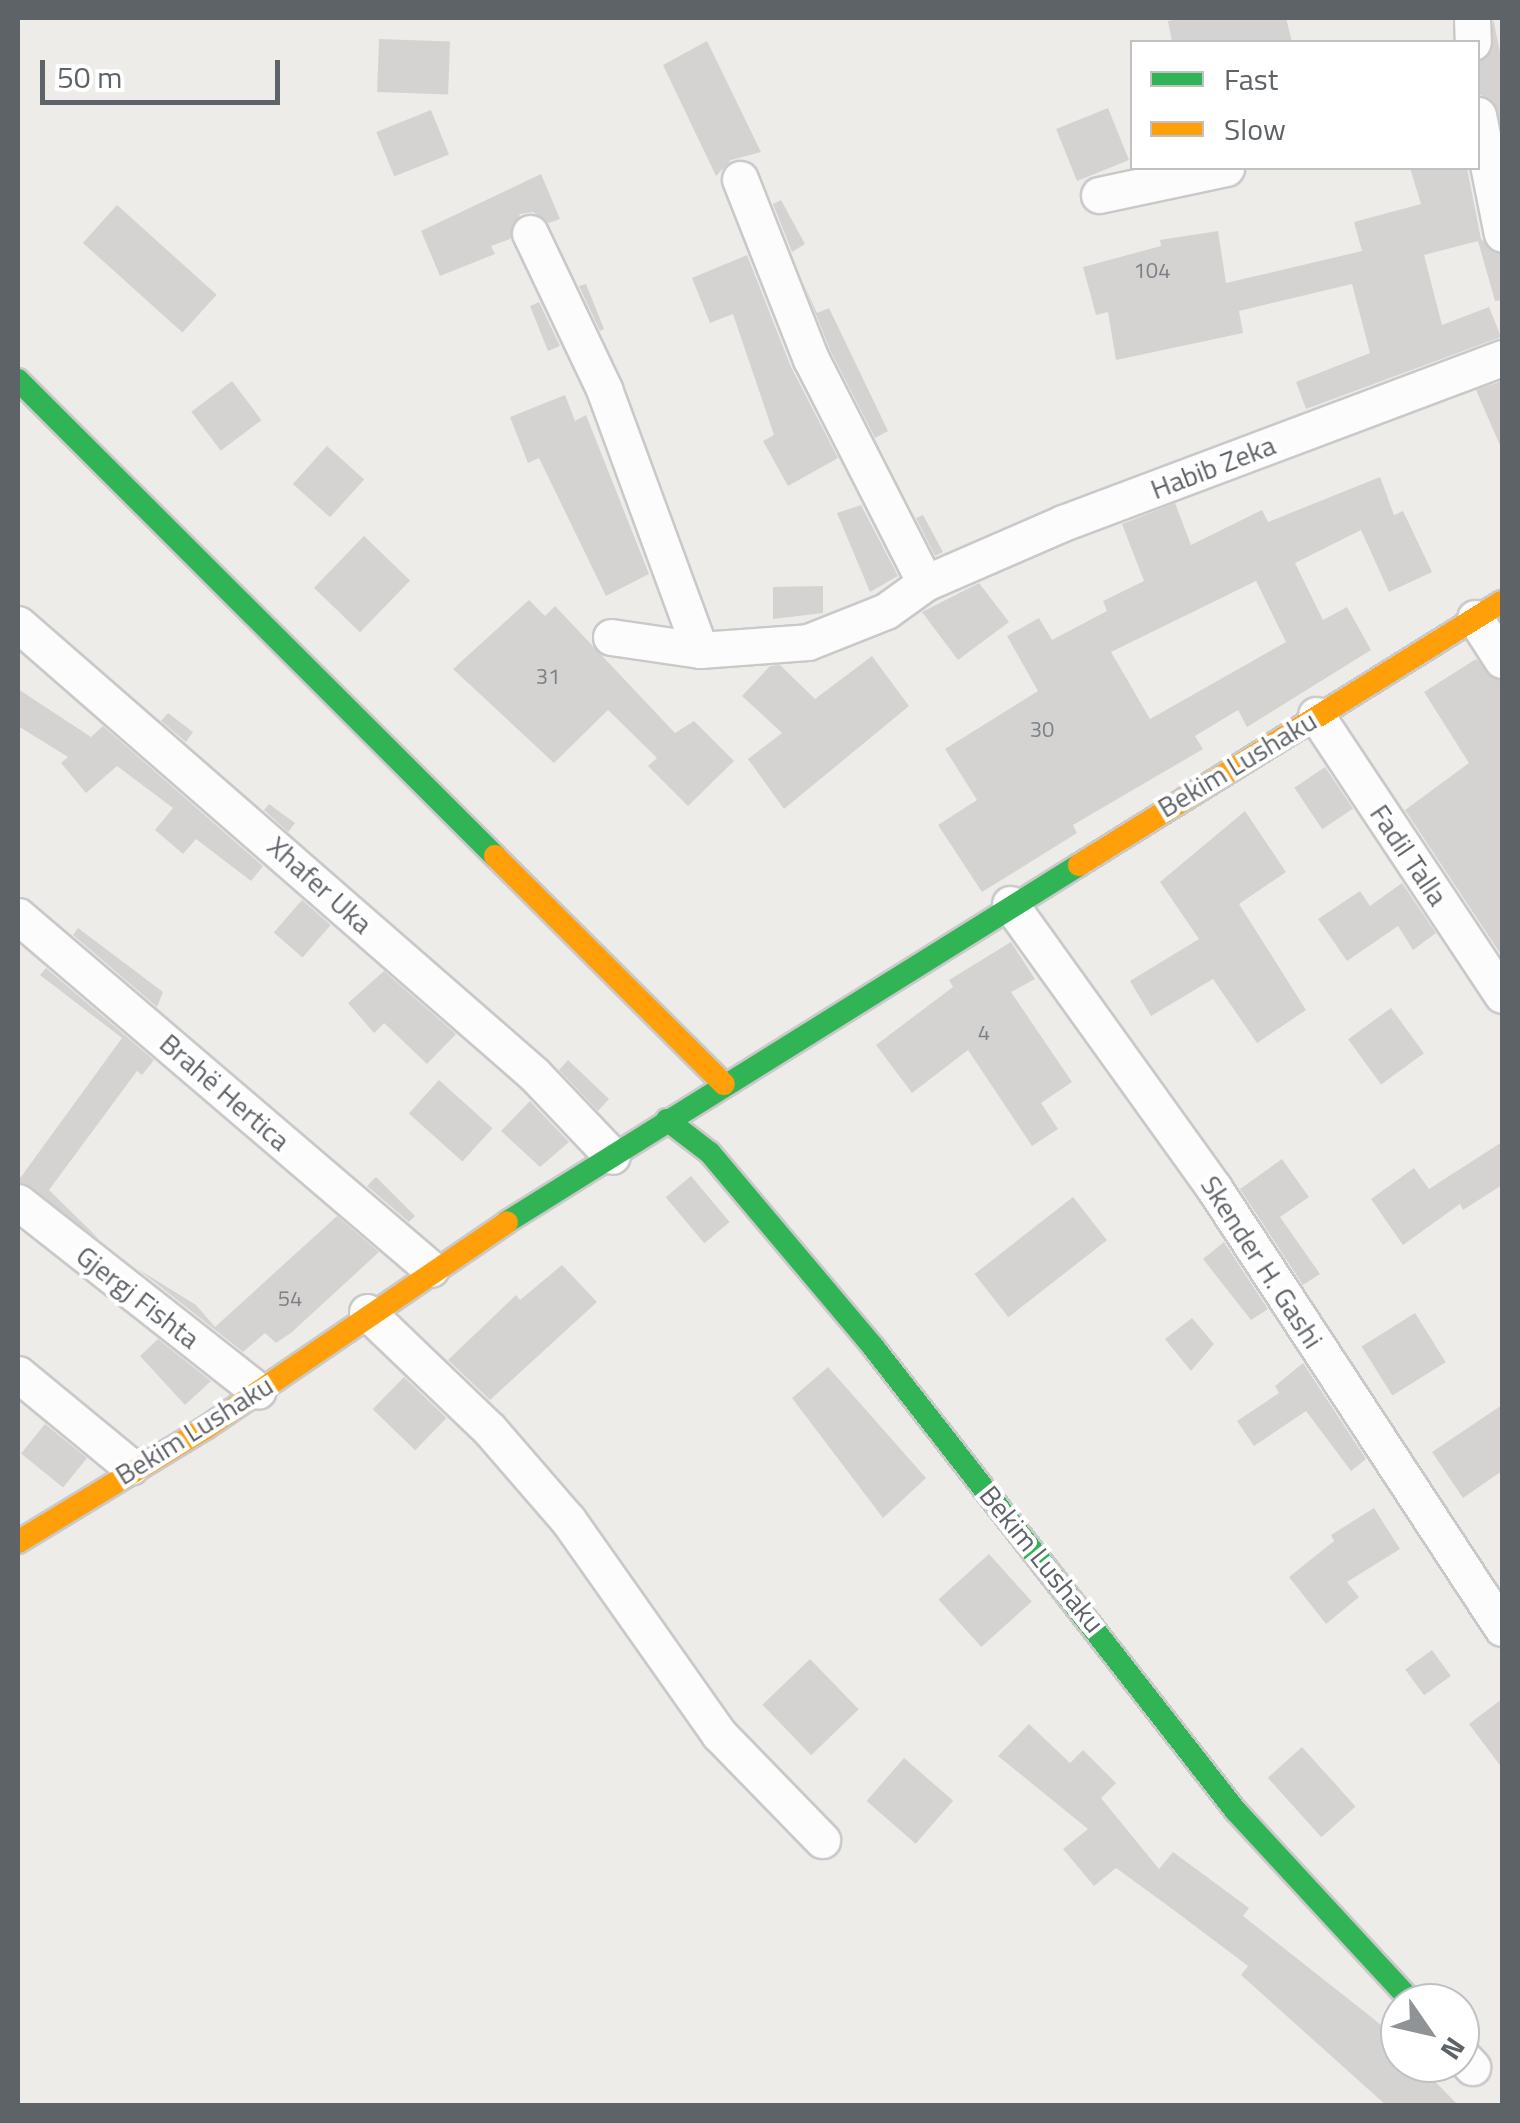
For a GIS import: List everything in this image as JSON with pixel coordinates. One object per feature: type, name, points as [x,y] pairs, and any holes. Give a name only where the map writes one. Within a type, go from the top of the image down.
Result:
[{"type":"street","points":[[1480,122],[1500,192],[1502,234]]},
{"type":"street","points":[[1099,195],[1217,170]]},
{"type":"street","points":[[740,179],[811,358],[926,582]]},
{"type":"street","points":[[530,234],[604,389],[700,650]]},
{"type":"street","name":"Habib Zeka","points":[[611,638],[700,650],[808,642],[886,612],[926,582],[1063,524],[1502,358]]},
{"type":"street","points":[[18,380],[724,1084]]},
{"type":"street","points":[[1489,610],[1502,660]]},
{"type":"street","name":"Bekim Lushaku","points":[[18,1542],[131,1467],[258,1391],[431,1269],[1010,904],[1489,610]]},
{"type":"street","name":"Xhafer Uka","points":[[18,624],[534,1074],[612,1156]]},
{"type":"street","name":"Fadil Talla","points":[[1316,716],[1502,995]]},
{"type":"street","name":"Skender H. Gashi","points":[[1010,904],[1214,1188],[1502,1628]]},
{"type":"street","name":"Brahë Hertica","points":[[18,916],[431,1269]]},
{"type":"street","name":"Bekim Lushaku","points":[[668,1120],[710,1152],[910,1393],[1235,1810],[1395,1983]]},
{"type":"street","name":"Gjergj Fishta","points":[[18,1202],[258,1391]]},
{"type":"street","points":[[367,1312],[490,1430],[568,1520],[719,1734],[822,1840]]},
{"type":"street","points":[[18,1374],[131,1467]]},
{"type":"building","points":[[1286,18],[1292,40],[1172,40],[1168,21]]},
{"type":"building","points":[[1493,18],[1502,62],[1502,129],[1494,102],[1480,95],[1480,60],[1492,51]]},
{"type":"building","points":[[379,39],[450,41],[448,94],[377,92]]},
{"type":"building","points":[[707,41],[761,152],[731,160],[716,176],[663,65]]},
{"type":"building","points":[[1108,108],[1129,160],[1077,181],[1056,129]]},
{"type":"building","points":[[431,110],[449,155],[394,177],[376,132]]},
{"type":"building","points":[[1411,170],[1467,170],[1481,239],[1502,255],[1502,300],[1495,301],[1478,241],[1424,255],[1442,325],[1489,307],[1501,337],[1306,409],[1296,382],[1370,353],[1352,284],[1239,311],[1243,333],[1116,360],[1108,312],[1096,315],[1083,267],[1161,246],[1160,240],[1218,231],[1226,283],[1362,251],[1354,222],[1421,204]]},
{"type":"building","points":[[541,174],[560,219],[549,223],[533,212],[520,214],[510,239],[491,246],[495,254],[440,276],[421,231]]},
{"type":"building","points":[[781,200],[805,244],[792,252],[773,204]]},
{"type":"building","points":[[117,205],[217,295],[182,333],[83,243]]},
{"type":"building","points":[[747,255],[791,367],[838,458],[788,486],[763,441],[774,435],[733,314],[710,323],[692,278]]},
{"type":"building","points":[[803,282],[817,313],[829,308],[888,431],[875,438],[830,350]]},
{"type":"building","points":[[586,284],[604,329],[600,331],[579,286]]},
{"type":"building","points":[[539,302],[560,346],[548,351],[530,306]]},
{"type":"building","points":[[232,381],[261,420],[221,451],[191,412]]},
{"type":"building","points":[[1502,381],[1502,450],[1476,390]]},
{"type":"building","points":[[565,395],[575,421],[586,415],[649,574],[606,596],[539,458],[528,463],[510,417]]},
{"type":"building","points":[[327,446],[364,479],[330,517],[293,484]]},
{"type":"building","points":[[1380,477],[1394,515],[1403,511],[1432,572],[1389,592],[1361,530],[1295,563],[1323,620],[1347,607],[1371,650],[1247,727],[1238,710],[1195,736],[1203,749],[1073,825],[1077,833],[982,892],[938,825],[977,800],[945,749],[1038,691],[1007,636],[1039,618],[1052,640],[1107,611],[1103,601],[1144,581],[1122,524],[1175,503],[1191,545],[1262,510],[1268,522]],"holes":[[[1256,581],[1286,642],[1150,719],[1111,652]]]},
{"type":"building","points":[[861,505],[898,576],[870,592],[837,513]]},
{"type":"building","points":[[923,515],[943,552],[935,556],[916,518]]},
{"type":"building","points":[[364,536],[410,580],[360,632],[314,588]]},
{"type":"building","points":[[979,583],[1009,622],[958,660],[922,612]]},
{"type":"building","points":[[823,586],[823,613],[773,619],[773,587]]},
{"type":"building","points":[[529,600],[545,616],[555,606],[675,733],[694,721],[734,761],[688,806],[648,766],[657,758],[608,710],[554,763],[453,669]]},
{"type":"building","points":[[872,656],[909,706],[784,809],[748,759],[782,733],[742,696],[770,666],[780,665],[815,699]]},
{"type":"building","points":[[1476,659],[1502,681],[1502,956],[1405,810],[1469,763],[1424,692]]},
{"type":"building","points":[[18,689],[91,737],[103,726],[263,866],[251,881],[196,839],[183,854],[155,830],[173,808],[117,766],[86,793],[61,763],[68,757],[18,726]]},
{"type":"building","points":[[168,713],[193,732],[186,742],[161,721]]},
{"type":"building","points":[[1325,767],[1353,808],[1322,829],[1294,788]]},
{"type":"building","points":[[269,804],[295,823],[288,832],[264,810]]},
{"type":"building","points":[[1245,811],[1286,872],[1239,904],[1306,1010],[1257,1043],[1213,979],[1151,1016],[1130,981],[1199,939],[1160,882]]},
{"type":"building","points":[[1402,883],[1436,933],[1413,950],[1398,926],[1347,961],[1318,919],[1360,891],[1370,906]]},
{"type":"building","points":[[302,900],[331,925],[302,957],[274,932]]},
{"type":"building","points":[[78,928],[163,992],[157,1007],[73,935]]},
{"type":"building","points":[[1011,942],[1035,979],[1011,992],[1072,1082],[1041,1103],[1058,1129],[1032,1146],[968,1050],[912,1093],[876,1045],[953,987],[949,980]]},
{"type":"building","points":[[46,968],[154,1060],[142,1075],[137,1071],[49,1190],[99,1239],[18,1181],[122,1038],[40,975]]},
{"type":"building","points":[[384,971],[456,1034],[427,1064],[384,1023],[374,1033],[348,1003]]},
{"type":"building","points":[[1391,1008],[1424,1053],[1381,1084],[1348,1039]]},
{"type":"building","points":[[568,1060],[609,1099],[598,1111],[559,1070]]},
{"type":"building","points":[[439,1080],[493,1128],[462,1162],[409,1113]]},
{"type":"building","points":[[530,1101],[569,1142],[540,1167],[501,1131]]},
{"type":"building","points":[[1502,1142],[1502,1185],[1463,1210],[1460,1204],[1403,1245],[1371,1199],[1414,1168],[1429,1189]]},
{"type":"building","points":[[1282,1159],[1309,1197],[1280,1217],[1320,1274],[1303,1285],[1240,1189]]},
{"type":"building","points":[[691,1176],[730,1222],[704,1243],[666,1197]]},
{"type":"building","points":[[376,1177],[415,1216],[409,1222],[367,1186]]},
{"type":"building","points":[[1073,1197],[1107,1240],[1008,1317],[974,1274]]},
{"type":"building","points":[[337,1216],[379,1252],[292,1332],[276,1343],[265,1333],[243,1352],[138,1269],[196,1305],[215,1327]]},
{"type":"building","points":[[1224,1242],[1268,1309],[1251,1320],[1203,1259]]},
{"type":"building","points":[[562,1265],[597,1302],[490,1400],[448,1360],[516,1295],[520,1300]]},
{"type":"building","points":[[1415,1313],[1446,1362],[1392,1396],[1362,1346]]},
{"type":"building","points":[[1192,1318],[1214,1344],[1191,1371],[1165,1339]]},
{"type":"building","points":[[158,1339],[211,1381],[185,1405],[140,1356]]},
{"type":"building","points":[[1303,1363],[1366,1459],[1351,1471],[1306,1411],[1254,1446],[1237,1421],[1279,1393],[1275,1386]]},
{"type":"building","points":[[828,1367],[926,1478],[883,1518],[792,1398]]},
{"type":"building","points":[[404,1377],[446,1418],[415,1450],[373,1409]]},
{"type":"building","points":[[1502,1405],[1502,1471],[1463,1498],[1432,1452]]},
{"type":"building","points":[[45,1424],[87,1458],[63,1488],[21,1454]]},
{"type":"building","points":[[1374,1508],[1400,1549],[1347,1582],[1359,1597],[1326,1624],[1289,1577],[1334,1541],[1331,1535]]},
{"type":"building","points":[[989,1554],[1032,1602],[981,1647],[938,1600]]},
{"type":"building","points":[[1432,1650],[1451,1676],[1424,1695],[1405,1669]]},
{"type":"building","points":[[810,1659],[859,1709],[811,1755],[763,1705]]},
{"type":"building","points":[[1502,1699],[1502,1768],[1469,1724]]},
{"type":"building","points":[[1029,1724],[1070,1763],[1083,1750],[1116,1783],[1101,1798],[1159,1869],[1173,1852],[1249,1908],[1243,1916],[1380,2024],[1380,2083],[1437,2083],[1459,2106],[1387,2106],[1241,1975],[1248,1966],[1171,1908],[1116,1868],[1094,1886],[1063,1849],[1088,1829],[998,1756]]},
{"type":"building","points":[[1302,1747],[1356,1806],[1321,1837],[1268,1778]]},
{"type":"building","points":[[904,1758],[953,1801],[916,1844],[867,1801]]},
{"type":"traffic: fast","points":[[18,380],[495,856]]},
{"type":"traffic: fast","points":[[507,1222],[1079,865]]},
{"type":"traffic: fast","points":[[667,1120],[710,1153],[874,1348],[1235,1810],[1395,1983]]},
{"type":"traffic: slow","points":[[1079,865],[1502,602]]},
{"type":"traffic: slow","points":[[495,856],[724,1084]]},
{"type":"traffic: slow","points":[[18,1542],[207,1427],[507,1222]]}]
